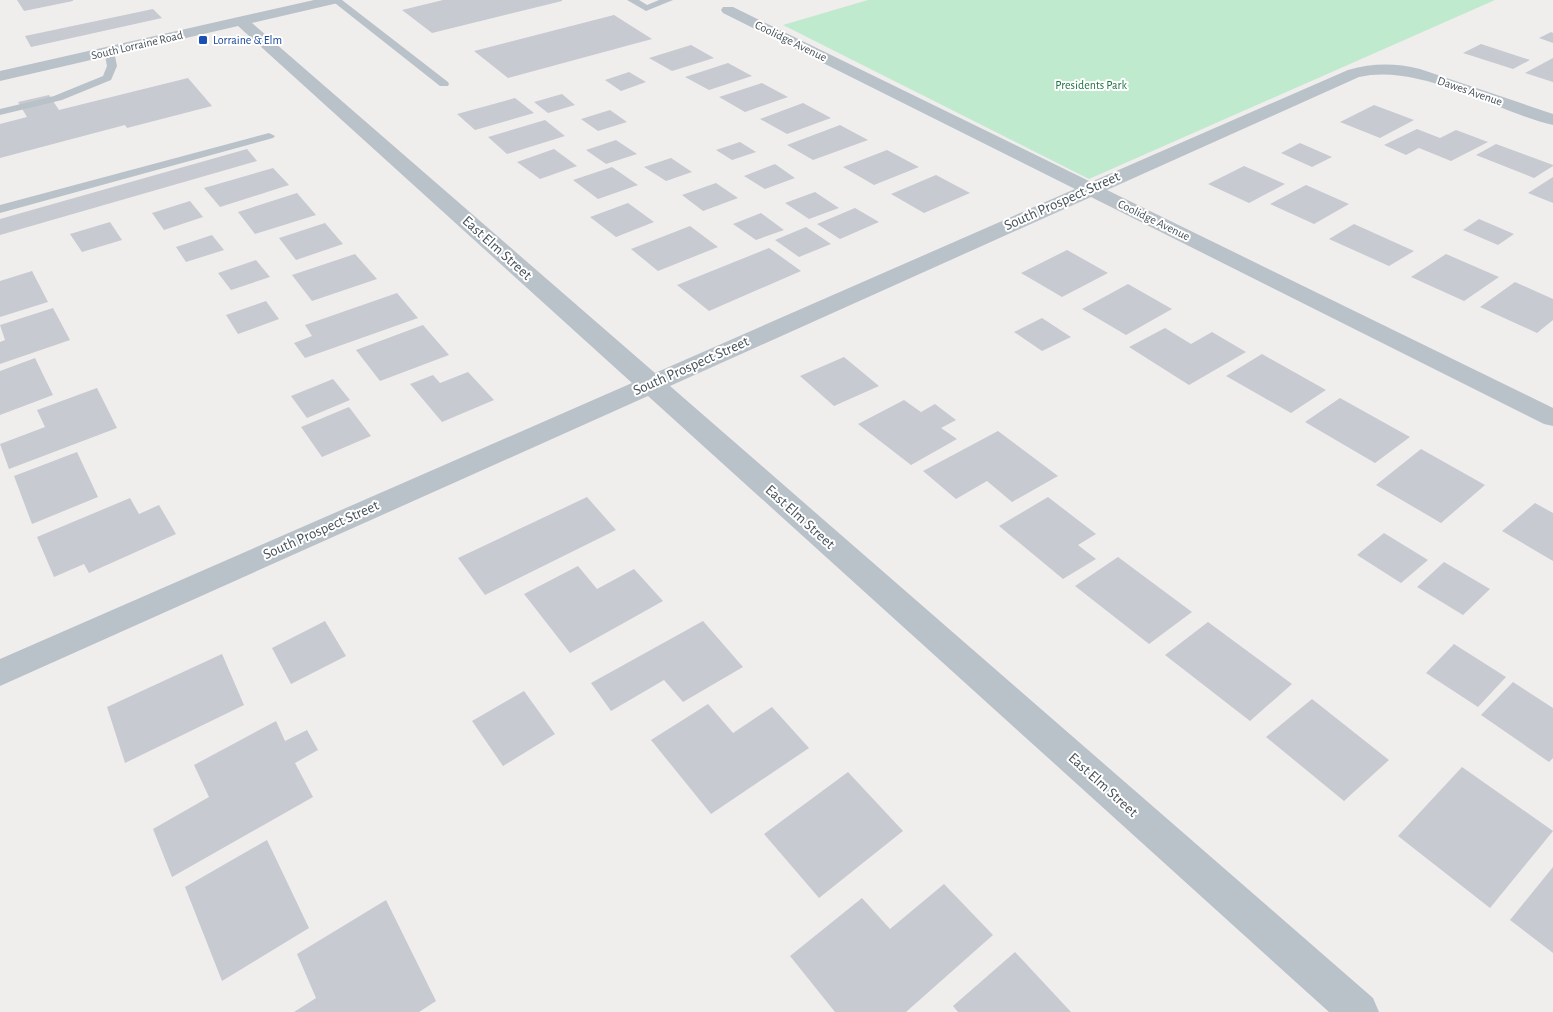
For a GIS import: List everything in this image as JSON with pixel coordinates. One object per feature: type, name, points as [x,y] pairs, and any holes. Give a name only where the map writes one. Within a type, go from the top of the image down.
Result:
[{"type":"street","name":"South Lorraine Road","points":[[0,76],[241,21],[312,2],[334,0]]},
{"type":"street","name":"Coolidge Avenue","points":[[728,10],[1553,418]]},
{"type":"street","name":"East Elm Street","points":[[241,21],[1358,1012]]},
{"type":"street","name":"South Prospect Street","points":[[0,673],[1090,188],[1354,73],[1366,69],[1386,69]]},
{"type":"street","name":"Dawes Avenue","points":[[1386,69],[1424,76],[1553,120]]},
{"type":"lane","points":[[334,0],[444,84]]},
{"type":"lane","points":[[632,0],[646,8],[668,0]]},
{"type":"lane","points":[[0,112],[58,98],[106,78],[112,66],[109,51]]},
{"type":"lane","points":[[0,209],[269,136]]},
{"type":"green space","name":"Presidents Park","points":[[868,0],[1495,0],[1089,179],[783,25]]},
{"type":"building","points":[[17,0],[73,0],[73,1],[24,11]]},
{"type":"building","points":[[443,0],[562,1],[432,33],[402,10]]},
{"type":"building","points":[[153,9],[162,18],[31,47],[25,36]]},
{"type":"building","points":[[614,15],[652,39],[508,78],[474,51]]},
{"type":"building","points":[[1551,32],[1553,33],[1553,43],[1539,38]]},
{"type":"building","points":[[1481,44],[1530,60],[1513,69],[1463,53]]},
{"type":"building","points":[[691,45],[714,58],[672,71],[649,58]]},
{"type":"building","points":[[1553,58],[1553,82],[1525,73]]},
{"type":"building","points":[[728,63],[752,76],[709,90],[685,77]]},
{"type":"building","points":[[629,72],[646,82],[621,91],[605,80]]},
{"type":"building","points":[[188,78],[212,106],[127,128],[125,125],[0,158],[0,124],[27,117],[18,102],[49,95],[59,110]]},
{"type":"building","points":[[762,83],[788,97],[745,112],[719,97]]},
{"type":"building","points":[[562,94],[575,105],[548,113],[534,102]]},
{"type":"building","points":[[515,98],[534,113],[475,130],[457,114]]},
{"type":"building","points":[[803,103],[831,118],[787,134],[760,119]]},
{"type":"building","points":[[1374,105],[1414,120],[1380,138],[1340,122]]},
{"type":"building","points":[[610,110],[627,122],[598,131],[581,119]]},
{"type":"building","points":[[545,120],[565,136],[507,154],[488,137]]},
{"type":"building","points":[[840,125],[868,140],[813,160],[787,145]]},
{"type":"building","points":[[1417,129],[1440,138],[1456,130],[1488,142],[1451,161],[1419,148],[1406,155],[1384,145]]},
{"type":"building","points":[[616,140],[637,154],[606,164],[586,150]]},
{"type":"building","points":[[740,142],[756,152],[732,160],[716,150]]},
{"type":"building","points":[[1300,143],[1332,157],[1312,167],[1281,153]]},
{"type":"building","points":[[1496,144],[1553,166],[1534,178],[1476,155]]},
{"type":"building","points":[[247,149],[257,161],[0,235],[0,219]]},
{"type":"building","points":[[554,149],[577,166],[540,179],[517,162]]},
{"type":"building","points":[[887,150],[919,167],[874,185],[843,167]]},
{"type":"building","points":[[671,158],[692,172],[666,181],[644,167]]},
{"type":"building","points":[[775,164],[795,178],[765,189],[744,176]]},
{"type":"building","points":[[1244,166],[1285,184],[1249,203],[1208,184]]},
{"type":"building","points":[[612,167],[638,185],[598,199],[573,180]]},
{"type":"building","points":[[273,168],[289,185],[220,207],[204,188]]},
{"type":"building","points":[[936,175],[970,193],[924,213],[891,194]]},
{"type":"building","points":[[1553,177],[1553,203],[1528,193]]},
{"type":"building","points":[[716,183],[738,198],[703,211],[682,195]]},
{"type":"building","points":[[1306,185],[1349,204],[1314,224],[1270,204]]},
{"type":"building","points":[[815,192],[839,208],[809,219],[785,203]]},
{"type":"building","points":[[297,193],[316,215],[255,234],[238,212]]},
{"type":"building","points":[[190,201],[203,217],[164,230],[152,213]]},
{"type":"building","points":[[628,203],[654,222],[616,237],[590,217]]},
{"type":"building","points":[[855,208],[879,222],[840,239],[817,224]]},
{"type":"building","points":[[761,213],[784,230],[756,240],[733,224]]},
{"type":"building","points":[[1479,219],[1514,234],[1498,245],[1463,230]]},
{"type":"building","points":[[110,222],[122,240],[82,252],[70,234]]},
{"type":"building","points":[[325,223],[343,244],[296,260],[279,238]]},
{"type":"building","points":[[1354,224],[1414,251],[1389,266],[1329,239]]},
{"type":"building","points":[[690,226],[718,247],[658,271],[631,249]]},
{"type":"building","points":[[806,227],[831,244],[799,257],[775,240]]},
{"type":"building","points":[[212,235],[224,250],[186,262],[176,247]]},
{"type":"building","points":[[769,248],[801,271],[709,311],[677,285]]},
{"type":"building","points":[[1067,250],[1108,273],[1062,297],[1021,273]]},
{"type":"building","points":[[355,254],[377,279],[312,301],[292,275]]},
{"type":"building","points":[[1446,254],[1499,277],[1464,301],[1411,277]]},
{"type":"building","points":[[256,260],[270,277],[231,290],[218,273]]},
{"type":"building","points":[[32,271],[48,302],[0,317],[0,281]]},
{"type":"building","points":[[1515,282],[1553,299],[1553,320],[1537,333],[1480,307]]},
{"type":"building","points":[[1128,284],[1172,309],[1126,335],[1082,309]]},
{"type":"building","points":[[397,293],[418,318],[305,358],[294,343],[312,336],[305,325]]},
{"type":"building","points":[[266,301],[279,319],[238,334],[226,315]]},
{"type":"building","points":[[53,308],[70,340],[0,364],[0,342],[5,340],[0,325]]},
{"type":"building","points":[[1042,318],[1071,337],[1042,351],[1014,332]]},
{"type":"building","points":[[423,325],[449,355],[380,381],[356,350]]},
{"type":"building","points":[[1165,328],[1191,344],[1212,332],[1246,352],[1189,385],[1129,347]]},
{"type":"building","points":[[1262,354],[1326,390],[1291,413],[1226,376]]},
{"type":"building","points":[[844,357],[879,386],[834,406],[800,376]]},
{"type":"building","points":[[35,358],[53,395],[0,415],[0,371]]},
{"type":"building","points":[[468,372],[494,400],[442,422],[410,384],[433,375],[440,383]]},
{"type":"building","points":[[333,379],[350,400],[307,418],[291,396]]},
{"type":"building","points":[[97,388],[117,428],[9,469],[0,444],[45,427],[37,410]]},
{"type":"building","points":[[1340,398],[1410,437],[1375,463],[1305,422]]},
{"type":"building","points":[[904,400],[921,412],[935,404],[956,420],[941,428],[957,439],[911,465],[858,424]]},
{"type":"building","points":[[349,407],[371,436],[322,457],[301,427]]},
{"type":"building","points":[[998,431],[1058,476],[1012,502],[987,481],[956,499],[923,471]]},
{"type":"building","points":[[1421,449],[1485,485],[1441,523],[1376,485]]},
{"type":"building","points":[[77,452],[98,497],[32,524],[14,476]]},
{"type":"building","points":[[587,497],[616,530],[485,595],[458,558]]},
{"type":"building","points":[[1048,497],[1096,534],[1078,545],[1096,559],[1063,579],[999,526]]},
{"type":"building","points":[[130,498],[139,514],[159,505],[176,534],[89,573],[84,564],[54,577],[37,537]]},
{"type":"building","points":[[1535,503],[1553,513],[1553,561],[1502,531]]},
{"type":"building","points":[[1384,533],[1428,560],[1401,583],[1357,555]]},
{"type":"building","points":[[1118,557],[1192,612],[1149,644],[1075,586]]},
{"type":"building","points":[[1444,562],[1490,589],[1463,615],[1417,587]]},
{"type":"building","points":[[578,566],[597,589],[634,569],[663,601],[570,653],[524,594]]},
{"type":"building","points":[[325,621],[346,656],[291,684],[272,648]]},
{"type":"building","points":[[703,621],[743,667],[683,702],[664,680],[611,711],[591,683]]},
{"type":"building","points":[[1208,622],[1292,684],[1250,721],[1165,655]]},
{"type":"building","points":[[1454,644],[1506,677],[1478,707],[1426,673]]},
{"type":"building","points":[[222,654],[244,705],[125,763],[107,707]]},
{"type":"building","points":[[1513,682],[1553,708],[1553,758],[1549,762],[1481,715]]},
{"type":"building","points":[[524,691],[555,734],[503,766],[472,721]]},
{"type":"building","points":[[1312,699],[1389,760],[1344,801],[1266,737]]},
{"type":"building","points":[[708,704],[733,733],[772,707],[809,748],[711,814],[651,740]]},
{"type":"building","points":[[276,721],[285,741],[307,730],[318,750],[295,763],[313,797],[172,877],[153,829],[209,797],[194,765]]},
{"type":"building","points":[[1462,767],[1553,831],[1490,908],[1398,836]]},
{"type":"building","points":[[848,772],[903,831],[819,898],[764,834]]},
{"type":"building","points":[[267,840],[309,928],[222,981],[185,887]]},
{"type":"building","points":[[1553,867],[1553,953],[1510,920]]},
{"type":"building","points":[[944,884],[993,935],[906,1012],[835,1012],[790,956],[862,898],[890,929]]},
{"type":"building","points":[[386,900],[436,1001],[419,1012],[294,1012],[316,998],[297,954]]},
{"type":"building","points":[[1015,952],[1071,1012],[958,1012],[953,1006]]},
{"type":"place","name":"Lorraine & Elm","points":[[203,40]]}]
